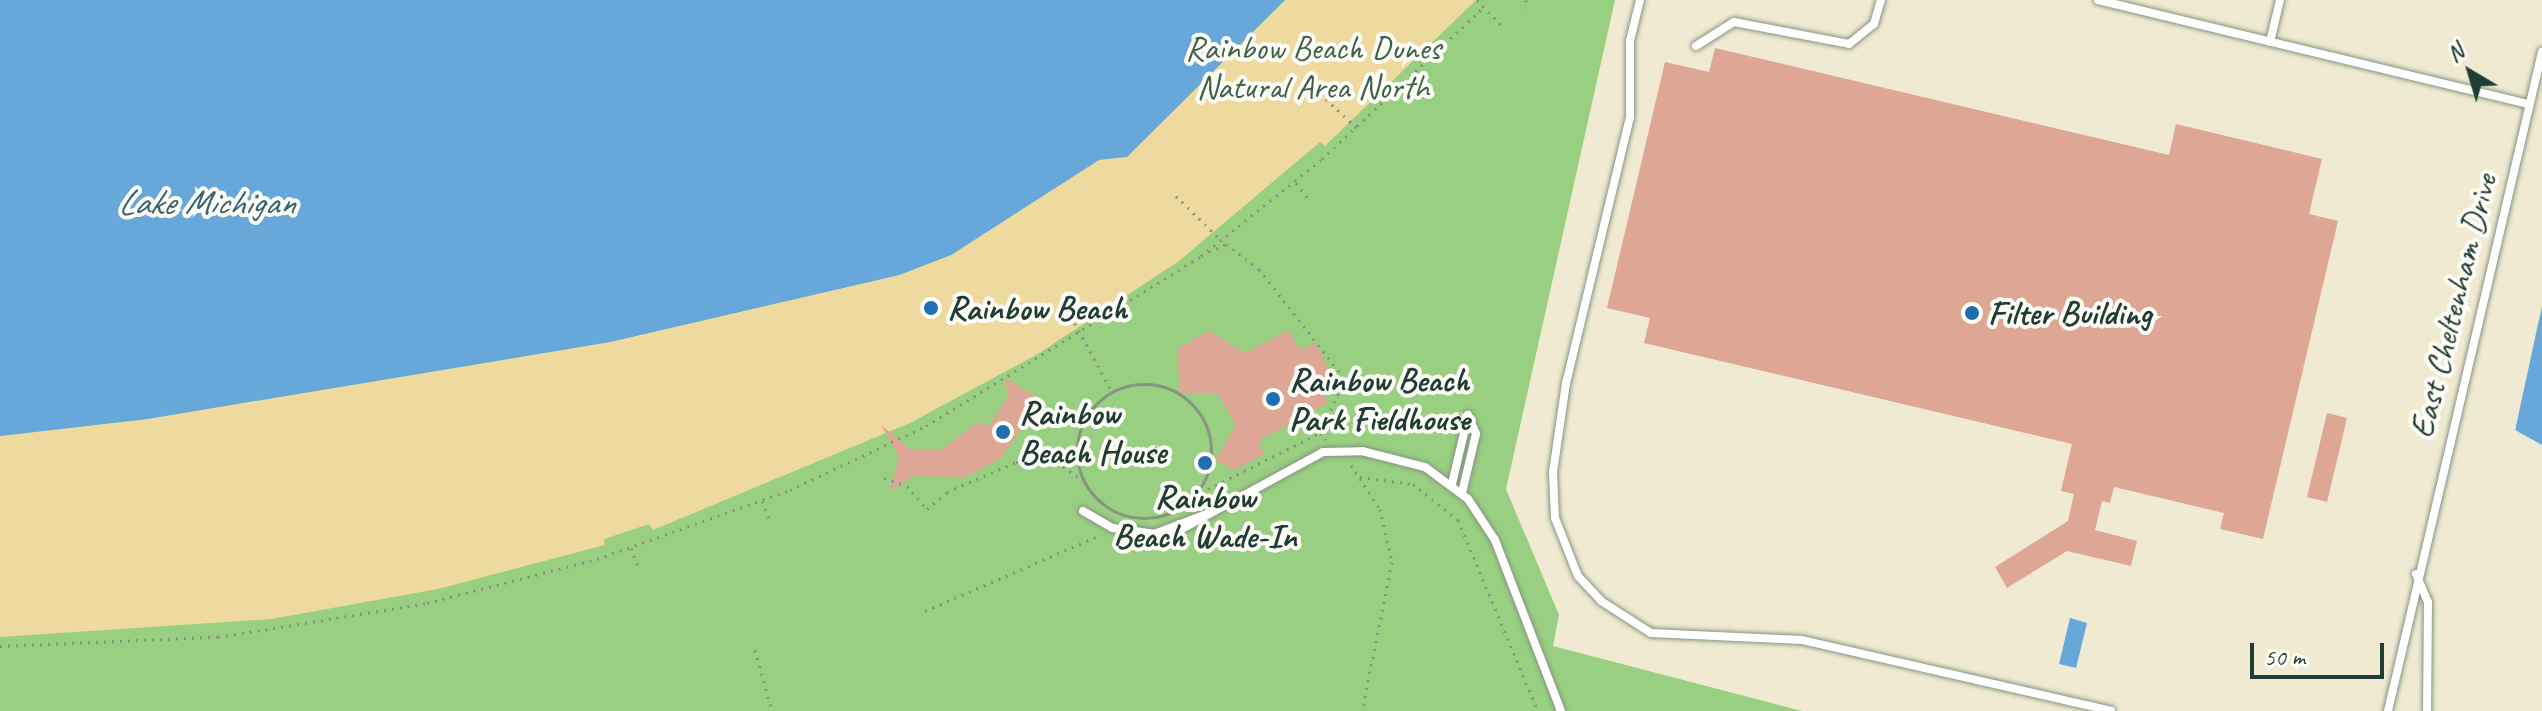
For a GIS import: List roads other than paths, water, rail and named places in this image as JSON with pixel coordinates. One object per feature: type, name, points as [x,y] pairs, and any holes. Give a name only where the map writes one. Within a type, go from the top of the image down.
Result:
[{"type":"lane","points":[[1640,0],[1630,41],[1630,117],[1566,383],[1553,472],[1555,518],[1578,576],[1601,601],[1651,633],[1802,640],[2111,711]]},
{"type":"lane","points":[[1696,46],[1707,33],[1734,22],[1849,44],[1874,24],[1881,0]]},
{"type":"lane","points":[[2098,0],[2529,104]]},
{"type":"lane","points":[[2270,42],[2280,0]]},
{"type":"lane","name":"East Cheltenham Drive","points":[[2388,711],[2415,573],[2542,52]]},
{"type":"lane","points":[[1452,484],[1468,415],[1476,434],[1462,493]]},
{"type":"lane","points":[[1083,511],[1113,528],[1169,536],[1335,450],[1389,455],[1452,484],[1462,493],[1495,540],[1561,711]]},
{"type":"lane","points":[[2415,573],[2428,602],[2427,711]]},
{"type":"water","name":"Lake Michigan","points":[[0,0],[1285,0],[1127,157],[1099,160],[951,255],[899,275],[610,342],[147,419],[0,436]]},
{"type":"water","points":[[2542,306],[2542,445],[2515,430]]},
{"type":"water","points":[[2070,618],[2087,623],[2076,668],[2059,664]]},
{"type":"place","name":"Rainbow Beach","points":[[931,308]]},
{"type":"place","name":"Filter Building","points":[[1972,313]]},
{"type":"place","name":"Rainbow Beach Park Fieldhouse","points":[[1273,399]]},
{"type":"place","name":"Rainbow Beach House","points":[[1003,432]]},
{"type":"place","name":"Rainbow Beach Wade-In","points":[[1205,463]]},
{"type":"park label","name":"Rainbow Beach Dunes Natural Area North","points":[[1313,66]]}]
